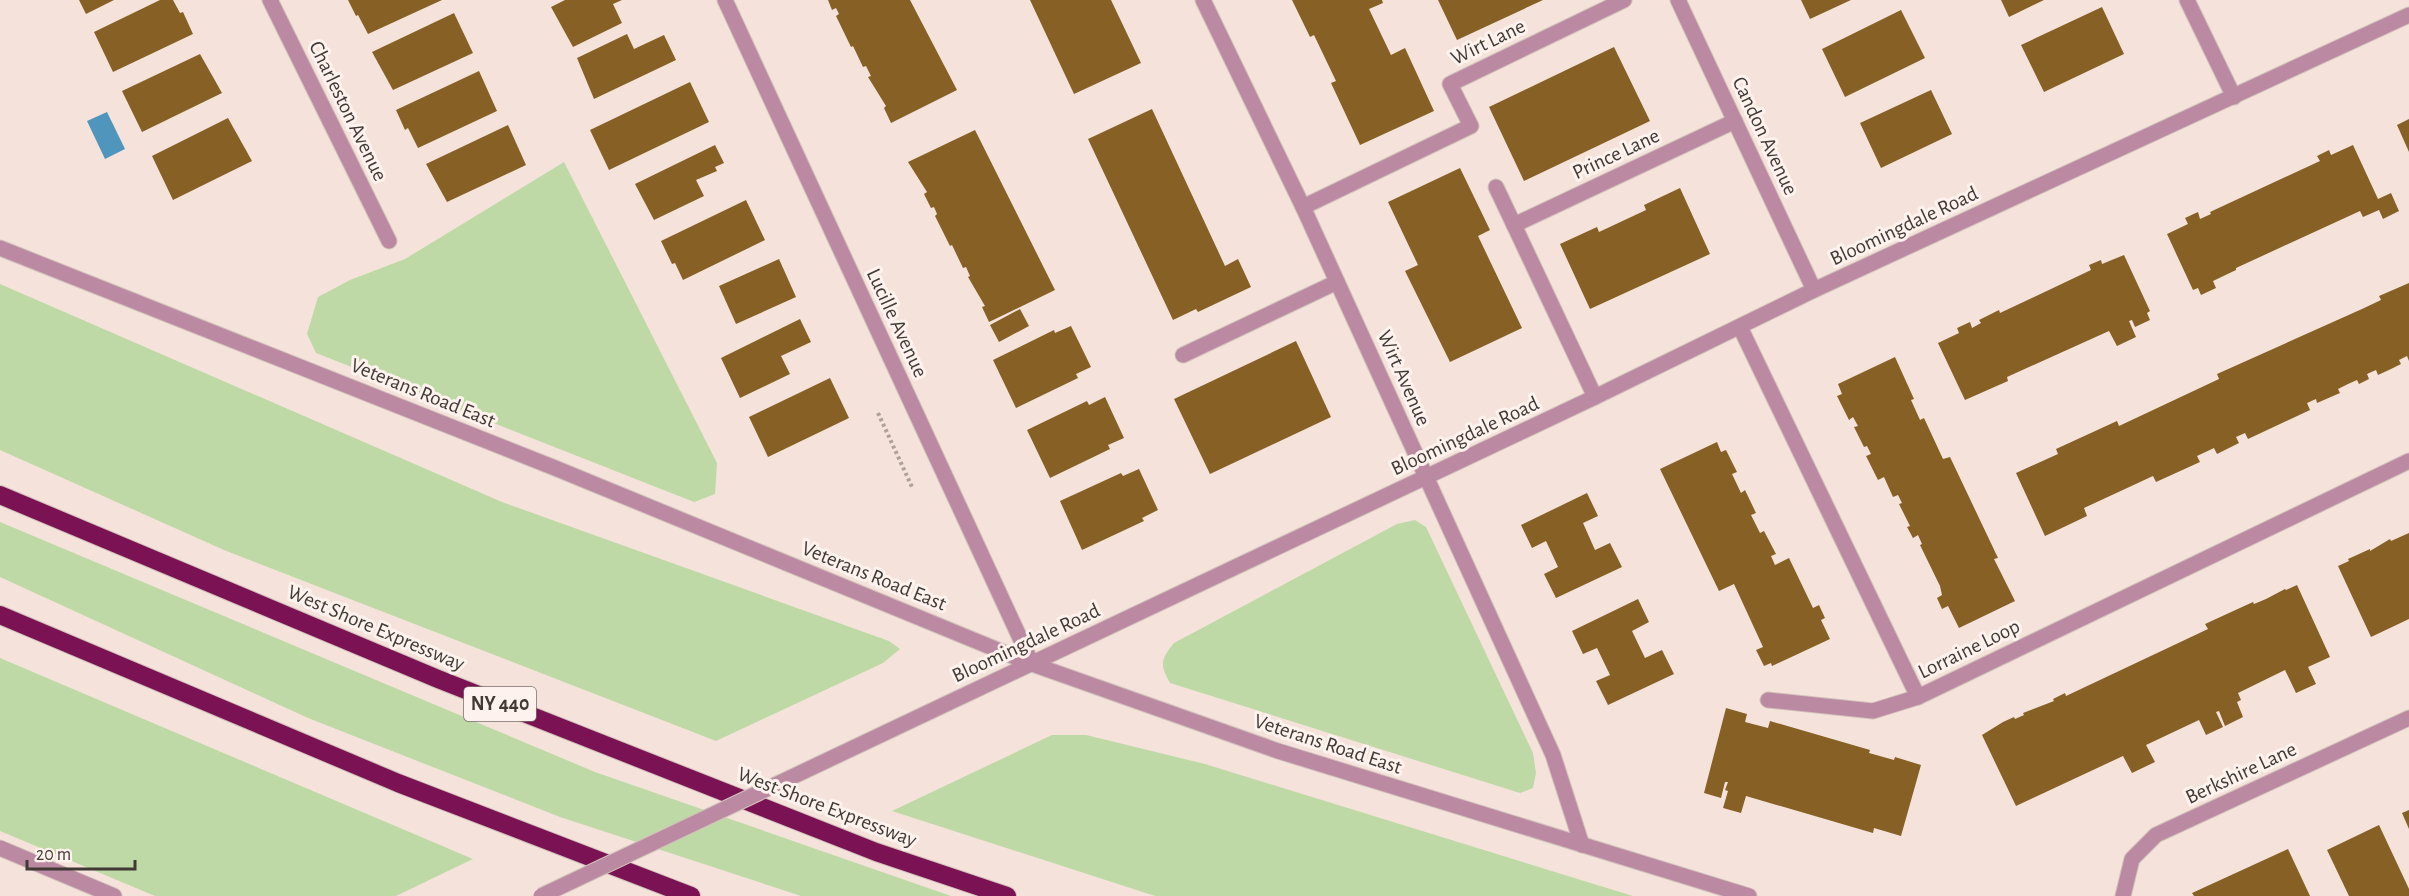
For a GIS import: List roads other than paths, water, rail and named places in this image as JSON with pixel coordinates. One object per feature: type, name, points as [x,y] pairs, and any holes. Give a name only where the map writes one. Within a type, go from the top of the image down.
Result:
[{"type":"highway","name":"West Shore Expressway","points":[[0,495],[438,679],[876,852],[1007,896]]},
{"type":"highway","points":[[0,615],[398,783],[692,896]]},
{"type":"street","name":"Charleston Avenue","points":[[270,0],[389,242]]},
{"type":"street","name":"Lucille Avenue","points":[[725,0],[1032,664]]},
{"type":"street","name":"Wirt Avenue","points":[[1203,0],[1303,207],[1554,755],[1582,845]]},
{"type":"street","name":"Wirt Lane","points":[[1303,207],[1471,126],[1450,84],[1624,0]]},
{"type":"street","name":"Candon Avenue","points":[[1678,0],[1814,290]]},
{"type":"street","points":[[2187,0],[2234,97]]},
{"type":"street","name":"Bloomingdale Road","points":[[541,896],[1595,398],[1814,290],[2409,15]]},
{"type":"street","name":"Prince Lane","points":[[1514,225],[1735,121]]},
{"type":"street","points":[[1496,187],[1595,398]]},
{"type":"street","name":"Veterans Road East","points":[[0,248],[555,468],[1032,664],[1278,751],[1749,896]]},
{"type":"street","points":[[1184,355],[1337,282]]},
{"type":"street","name":"Lorraine Loop","points":[[1740,327],[1918,697],[2409,461]]},
{"type":"street","points":[[1768,699],[1873,711],[1918,697]]},
{"type":"street","name":"Berkshire Lane","points":[[2123,896],[2132,859],[2156,835],[2409,718]]},
{"type":"street","points":[[0,848],[114,896]]},
{"type":"water","points":[[107,112],[125,149],[105,159],[87,121]]}]
